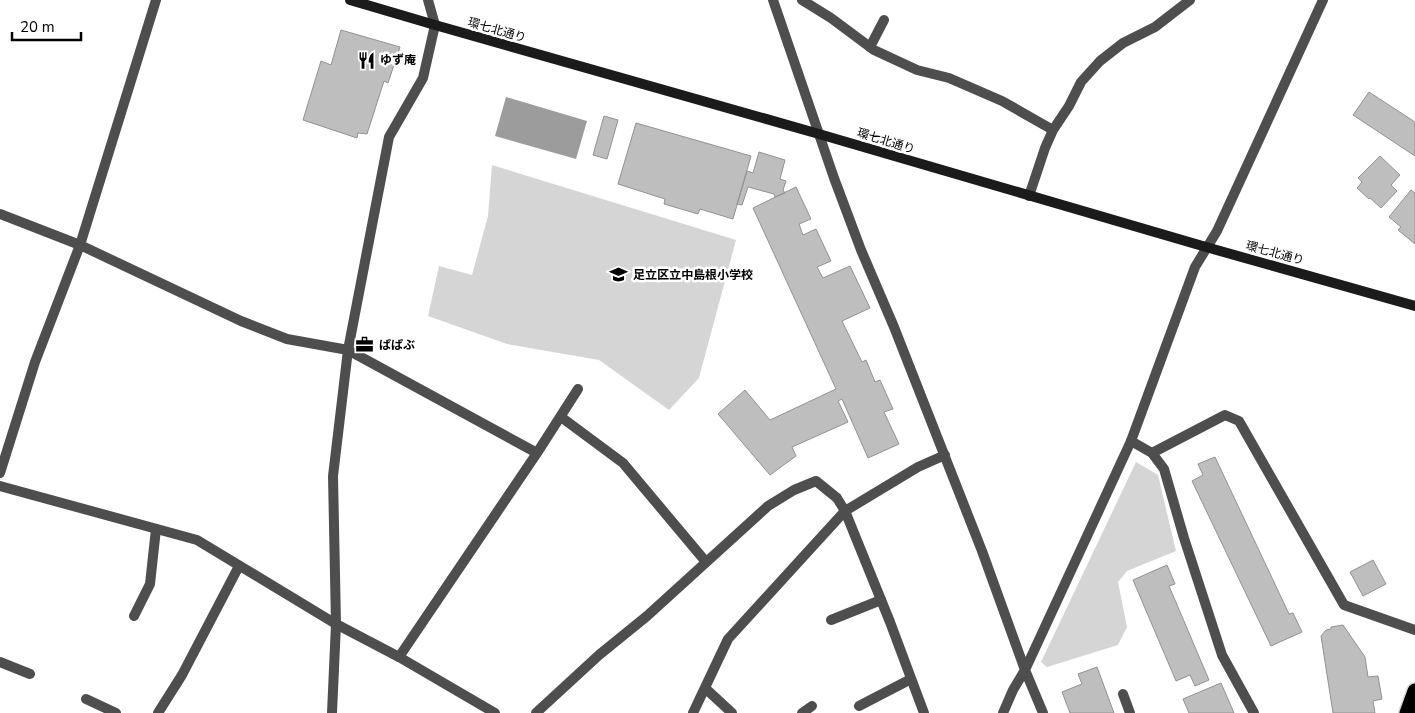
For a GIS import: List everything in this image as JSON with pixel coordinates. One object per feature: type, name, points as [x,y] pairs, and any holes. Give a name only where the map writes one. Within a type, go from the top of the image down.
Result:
[{"type":"highway","points":[[1407,713],[1415,691]]},
{"type":"street","points":[[0,473],[35,362],[80,245],[156,0]]},
{"type":"street","name":"環七北通り","points":[[350,0],[1415,306]]},
{"type":"street","points":[[332,713],[336,624],[333,476],[348,350],[389,137],[423,78],[435,25],[428,0]]},
{"type":"street","points":[[773,0],[860,250],[894,327],[1043,713]]},
{"type":"street","points":[[802,0],[831,18],[870,47],[917,70],[949,78],[1002,101],[1053,130]]},
{"type":"street","points":[[1029,196],[1053,130],[1081,82],[1100,61],[1123,44],[1155,27],[1190,0]]},
{"type":"street","points":[[1003,713],[1013,690],[1025,670],[1131,441],[1195,267],[1217,231],[1323,0]]},
{"type":"street","points":[[870,47],[884,20]]},
{"type":"street","points":[[0,214],[80,245],[241,321],[287,339],[348,350],[537,453]]},
{"type":"street","points":[[399,657],[578,389]]},
{"type":"street","points":[[1152,453],[1225,415],[1239,421],[1344,605],[1415,630]]},
{"type":"street","points":[[561,417],[622,463],[706,562]]},
{"type":"street","points":[[1131,441],[1152,453],[1164,469],[1222,655],[1254,713]]},
{"type":"street","points":[[693,713],[728,639],[845,511],[918,467],[944,455]]},
{"type":"street","points":[[536,713],[599,655],[647,616],[768,506],[794,490],[816,481],[837,498],[845,511],[924,713]]},
{"type":"street","points":[[0,486],[197,540],[336,624],[399,657],[495,713]]},
{"type":"street","points":[[134,616],[150,584],[156,529]]},
{"type":"street","points":[[158,713],[182,675],[239,566]]},
{"type":"street","points":[[831,620],[881,600]]},
{"type":"street","points":[[0,662],[30,674]]},
{"type":"street","points":[[859,706],[911,679]]},
{"type":"street","points":[[705,688],[732,713]]},
{"type":"street","points":[[1123,694],[1130,713]]},
{"type":"street","points":[[86,699],[116,713]]},
{"type":"street","points":[[802,713],[812,706]]},
{"type":"shaded area","points":[[506,97],[587,121],[576,159],[495,136]]},
{"type":"shaded area","points":[[492,165],[736,240],[699,378],[669,410],[599,360],[507,344],[428,316],[439,266],[472,275],[488,216]]},
{"type":"shaded area","points":[[1136,462],[1158,475],[1176,551],[1127,571],[1118,582],[1127,627],[1118,645],[1047,667],[1041,662]]},
{"type":"building","points":[[341,30],[400,47],[388,83],[384,81],[367,134],[358,133],[357,138],[303,120],[321,61],[331,65]]},
{"type":"building","points":[[1369,92],[1415,122],[1415,156],[1353,115]]},
{"type":"building","points":[[604,116],[618,120],[607,159],[593,155]]},
{"type":"building","points":[[636,123],[751,156],[733,219],[700,209],[698,214],[664,204],[665,199],[618,184]]},
{"type":"building","points":[[759,152],[785,160],[780,179],[786,181],[783,190],[785,193],[775,197],[774,194],[748,187],[742,205],[737,204],[747,171],[753,173]]},
{"type":"building","points":[[1380,156],[1400,175],[1391,185],[1397,191],[1381,208],[1357,188],[1362,182],[1358,178]]},
{"type":"building","points":[[796,187],[811,219],[799,224],[803,235],[816,229],[831,261],[817,267],[823,278],[850,266],[870,308],[842,321],[862,362],[866,360],[875,382],[880,380],[893,409],[884,412],[899,444],[868,458],[842,399],[838,401],[848,422],[792,447],[796,456],[770,475],[718,414],[745,390],[770,420],[836,389],[753,208]]},
{"type":"building","points":[[1411,190],[1415,193],[1415,244],[1398,230],[1401,227],[1389,217]]},
{"type":"building","points":[[1215,457],[1289,614],[1293,613],[1302,632],[1271,646],[1192,481],[1203,475],[1198,464]]},
{"type":"building","points":[[1373,560],[1386,584],[1363,596],[1350,572]]},
{"type":"building","points":[[1167,565],[1175,584],[1169,586],[1209,680],[1195,686],[1190,675],[1176,681],[1133,580]]},
{"type":"building","points":[[1343,625],[1365,657],[1368,677],[1378,676],[1382,699],[1373,701],[1375,713],[1333,713],[1321,636],[1331,627]]},
{"type":"building","points":[[1097,667],[1114,713],[1070,713],[1062,692],[1082,684],[1078,674]]},
{"type":"building","points":[[1221,683],[1234,713],[1189,713],[1183,699]]},
{"type":"place","name":"ゆず庵","points":[[366,60]]},
{"type":"place","name":"足立区立中島根小学校","points":[[619,275]]},
{"type":"place","name":"ぱぱぶ","points":[[365,345]]}]
